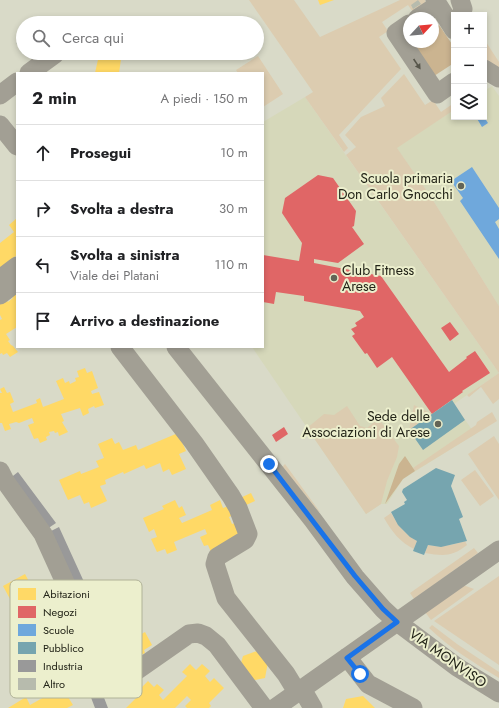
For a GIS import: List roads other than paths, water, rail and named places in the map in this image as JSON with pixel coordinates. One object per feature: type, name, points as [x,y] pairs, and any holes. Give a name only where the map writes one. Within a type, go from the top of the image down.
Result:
[{"type":"street","points":[[460,0],[463,9],[461,12]]},
{"type":"street","points":[[425,12],[436,2],[451,19]]},
{"type":"street","points":[[403,28],[396,33],[403,43]]},
{"type":"street","points":[[406,48],[437,94],[451,84]]},
{"type":"street","points":[[30,72],[47,60]]},
{"type":"street","points":[[487,71],[499,78]]},
{"type":"street","points":[[0,95],[16,83]]},
{"type":"street","points":[[0,125],[16,145]]},
{"type":"street","points":[[0,279],[16,267]]},
{"type":"street","points":[[0,295],[16,283]]},
{"type":"street","points":[[121,348],[194,443],[238,508],[248,534],[245,540],[217,557],[215,564],[226,598],[313,708]]},
{"type":"street","name":"VIA MONVISO","points":[[177,348],[355,576],[383,609],[397,622],[458,667],[499,693]]},
{"type":"street","points":[[0,470],[43,534],[64,580]]},
{"type":"street","points":[[275,708],[499,550]]},
{"type":"street","points":[[142,666],[189,634],[198,632],[206,636],[217,645],[264,708]]},
{"type":"street","points":[[347,658],[368,684],[413,708]]},
{"type":"place","name":"Scuola primaria Don Carlo Gnocchi","points":[[461,186]]},
{"type":"place","name":"Club Fitness Arese","points":[[334,278]]},
{"type":"place","name":"Sede delle Associazioni di Arese","points":[[438,424]]}]
